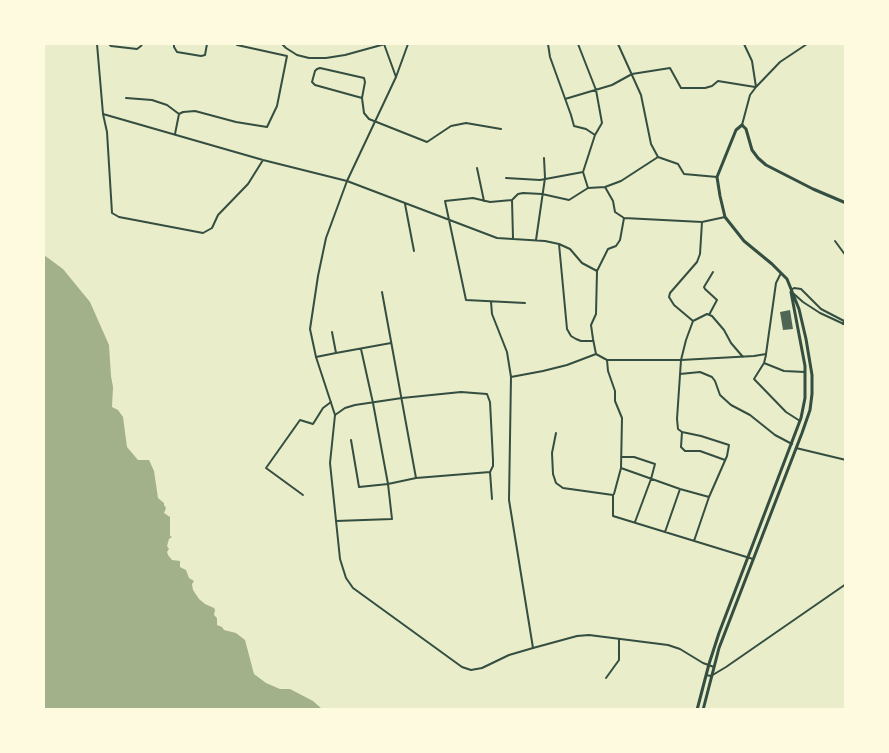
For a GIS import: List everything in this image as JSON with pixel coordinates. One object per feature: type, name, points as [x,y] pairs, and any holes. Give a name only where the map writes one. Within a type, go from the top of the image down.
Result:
[{"type":"main road","points":[[703,710],[711,676],[727,628],[810,410],[812,394],[812,375],[806,339],[799,309],[787,279],[744,241],[725,217],[717,177],[736,129],[742,125],[746,129],[752,150],[766,165],[846,203]]},
{"type":"main road","points":[[698,710],[708,665],[719,633],[800,421],[805,398],[805,372],[790,295],[791,290]]},
{"type":"street","points":[[97,44],[107,132],[112,213],[119,217],[203,233],[212,228],[218,216],[248,184],[262,160]]},
{"type":"street","points":[[109,44],[137,49],[142,44]]},
{"type":"street","points":[[174,44],[177,52],[201,56],[205,55],[207,44]]},
{"type":"street","points":[[179,114],[195,111],[267,128],[277,106],[287,56],[237,44]]},
{"type":"street","points":[[282,44],[297,55],[309,58],[345,55],[385,44],[396,77]]},
{"type":"street","points":[[408,44],[396,77],[347,181],[326,238],[310,329],[316,357],[335,414],[330,463],[340,559],[346,578],[353,588],[462,667],[471,670],[482,668],[509,655],[577,636],[599,636],[668,645],[714,667]]},
{"type":"street","points":[[548,44],[550,57],[574,126],[586,129],[595,135]]},
{"type":"street","points":[[578,44],[596,90],[602,123],[595,135],[583,172],[588,188]]},
{"type":"street","points":[[618,44],[641,95],[651,144],[658,157],[678,164],[684,174],[717,177]]},
{"type":"street","points":[[744,44],[752,61],[756,87]]},
{"type":"street","points":[[742,125],[750,95],[756,87],[780,62],[807,44]]},
{"type":"street","points":[[362,98],[315,85],[312,82],[315,71],[320,68],[364,78],[362,98],[365,116],[427,142],[451,126],[466,123],[501,129]]},
{"type":"street","points":[[565,99],[612,85],[632,74],[670,68],[681,88],[712,86],[718,81],[756,87]]},
{"type":"street","points":[[126,98],[152,100],[167,105],[179,114]]},
{"type":"street","points":[[104,114],[262,160],[347,181],[497,238],[559,244],[570,249],[582,263],[597,271]]},
{"type":"street","points":[[175,134],[179,114]]},
{"type":"street","points":[[525,303],[466,300],[445,201],[473,198],[490,202],[512,200],[518,194],[542,194],[569,200],[588,188],[605,187],[621,181],[658,157]]},
{"type":"street","points":[[536,240],[546,178],[544,158]]},
{"type":"street","points":[[477,168],[484,201]]},
{"type":"street","points":[[506,178],[540,180],[583,172]]},
{"type":"street","points":[[605,187],[613,201],[615,212],[624,218],[702,222],[725,217]]},
{"type":"street","points":[[512,200],[513,238]]},
{"type":"street","points":[[405,204],[414,251]]},
{"type":"street","points":[[624,218],[620,240],[616,246],[608,249],[597,271],[596,314],[591,325],[597,354],[607,360],[681,360],[766,354]]},
{"type":"street","points":[[693,321],[674,305],[669,297],[697,262],[700,254],[702,222]]},
{"type":"street","points":[[835,241],[846,256]]},
{"type":"street","points":[[559,244],[567,329],[576,339],[593,341]]},
{"type":"street","points":[[709,315],[717,300],[704,287],[712,272]]},
{"type":"street","points":[[781,273],[776,283],[764,363],[754,380],[786,412],[800,421]]},
{"type":"street","points":[[801,289],[821,309],[845,322],[820,313],[803,302],[791,290],[801,289]]},
{"type":"street","points":[[382,292],[416,478]]},
{"type":"street","points":[[491,301],[492,314],[507,352],[511,377],[509,500],[533,648]]},
{"type":"street","points":[[694,542],[709,497],[727,456],[729,445],[678,429],[681,360],[686,340],[693,321],[709,315]]},
{"type":"street","points":[[709,315],[724,330],[743,357]]},
{"type":"street","points":[[332,332],[336,353]]},
{"type":"street","points":[[316,357],[392,343]]},
{"type":"street","points":[[336,521],[392,519],[388,484],[361,349]]},
{"type":"street","points":[[511,377],[567,365],[597,354]]},
{"type":"street","points":[[607,360],[615,391],[615,401],[622,418],[621,468],[614,495],[614,516],[753,559]]},
{"type":"street","points":[[764,363],[784,371],[805,372]]},
{"type":"street","points":[[680,374],[700,372],[712,376],[720,395],[731,405],[750,415],[775,435],[792,444]]},
{"type":"street","points":[[335,414],[345,408],[402,398],[461,392],[487,394],[490,402],[494,459],[490,472],[492,499]]},
{"type":"street","points":[[303,495],[266,468],[300,420],[312,424],[322,408],[331,402]]},
{"type":"street","points":[[682,432],[681,447],[685,451],[700,451],[725,459]]},
{"type":"street","points":[[556,434],[552,453],[556,483],[563,488],[614,495]]},
{"type":"street","points":[[351,440],[359,487],[416,478],[490,472]]},
{"type":"street","points":[[796,448],[846,460]]},
{"type":"street","points":[[620,457],[634,457],[655,464],[635,522]]},
{"type":"street","points":[[621,468],[709,497]]},
{"type":"street","points":[[665,532],[680,489]]},
{"type":"street","points":[[706,675],[711,676],[726,667],[846,584]]},
{"type":"street","points":[[606,678],[619,660],[620,639]]},
{"type":"shaded area","points":[[44,255],[63,269],[90,302],[109,345],[113,387],[112,407],[118,410],[123,417],[127,447],[138,460],[149,460],[154,471],[158,498],[166,508],[164,513],[170,517],[170,536],[172,537],[167,546],[168,555],[172,560],[180,561],[180,567],[186,570],[189,578],[194,581],[193,590],[199,599],[214,608],[217,625],[224,630],[236,633],[245,640],[254,674],[280,689],[290,689],[313,701],[322,709],[44,709]]},
{"type":"building","points":[[790,310],[793,329],[783,330],[780,312]]}]
